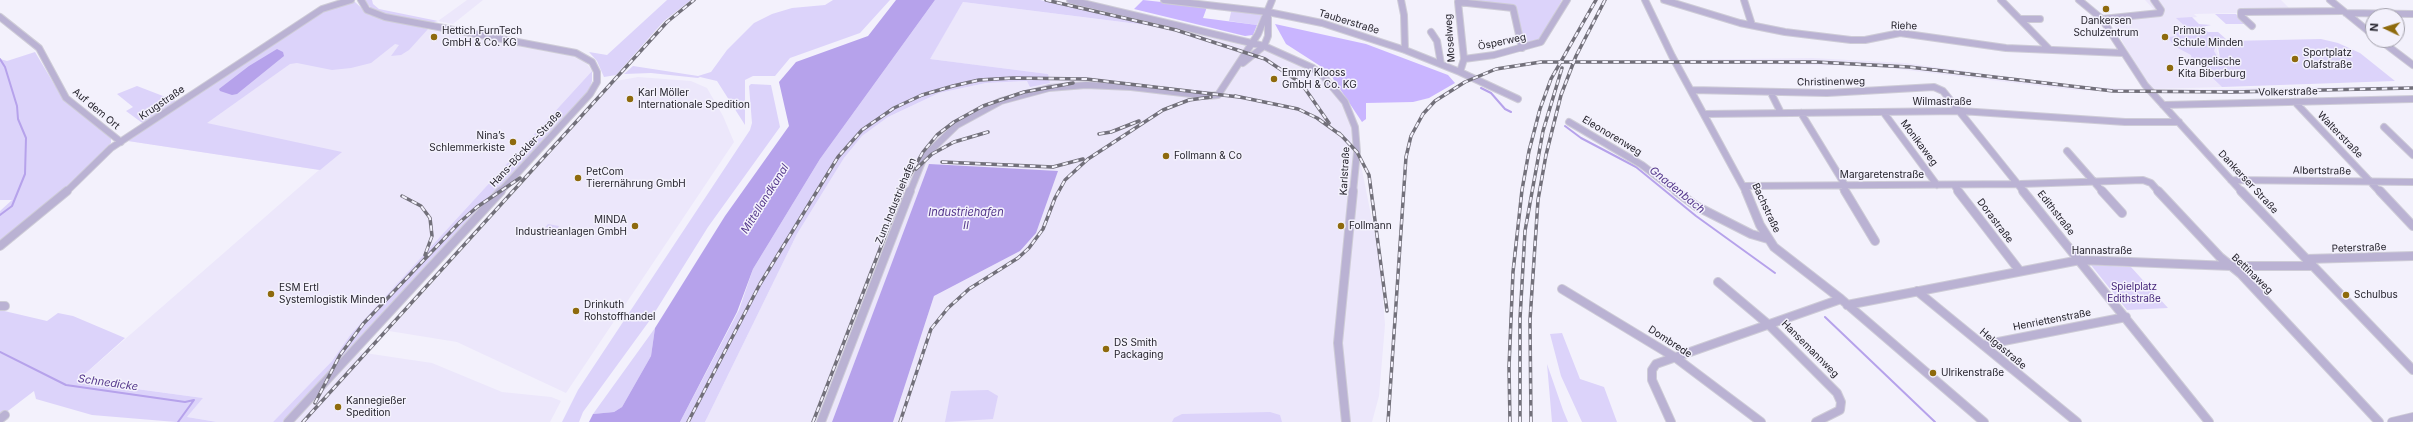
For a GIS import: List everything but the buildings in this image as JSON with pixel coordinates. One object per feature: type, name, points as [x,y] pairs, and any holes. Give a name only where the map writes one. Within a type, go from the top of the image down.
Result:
[{"type":"street","name":"Krugstraße","points":[[0,246],[55,202],[100,158],[121,142],[322,9],[351,0]]},
{"type":"street","name":"Hans-Böckler-Straße","points":[[288,422],[581,104],[597,82],[597,72],[592,62],[576,53],[385,17],[367,10],[361,0]]},
{"type":"street","name":"Karlstraße","points":[[1070,0],[1214,32],[1264,46],[1313,68],[1345,102],[1355,127],[1356,172],[1345,256],[1338,343],[1346,422]]},
{"type":"street","name":"Tauberstraße","points":[[1164,0],[1268,12],[1322,23],[1405,50],[1460,72],[1518,99]]},
{"type":"street","points":[[1264,46],[1268,36],[1268,12],[1272,0]]},
{"type":"street","points":[[1401,0],[1404,15],[1405,50]]},
{"type":"street","name":"Ösperweg","points":[[1464,59],[1522,48],[1541,42],[1567,0]]},
{"type":"street","name":"Bachstraße","points":[[1645,0],[1744,186],[1768,239],[1783,255],[1844,302],[1984,422]]},
{"type":"street","name":"Riehe","points":[[1664,0],[1752,25],[1785,32],[1856,41],[1900,33],[1990,46],[2123,53]]},
{"type":"street","points":[[1744,0],[1752,25]]},
{"type":"street","points":[[2001,0],[2049,49]]},
{"type":"street","name":"Dankerser Straße","points":[[2079,0],[2102,19],[2139,79],[2231,180],[2413,370]]},
{"type":"street","points":[[2102,19],[2160,13],[2161,10],[2154,0]]},
{"type":"street","points":[[2330,0],[2365,28]]},
{"type":"street","name":"Moselweg","points":[[1460,72],[1464,59],[1458,2],[1513,8],[1515,10],[1522,48]]},
{"type":"street","name":"Zum Industriehafen","points":[[821,422],[920,164],[924,157],[957,125],[1001,101],[1049,88],[1086,85],[1131,87],[1208,96],[1218,95],[1238,67],[1268,12]]},
{"type":"street","points":[[2252,26],[2241,16],[2241,12],[2413,14]]},
{"type":"street","name":"Auf dem Ort","points":[[0,17],[39,48],[66,98],[121,142]]},
{"type":"street","points":[[2021,19],[2040,19]]},
{"type":"street","points":[[1214,32],[1243,45],[1247,52]]},
{"type":"street","points":[[1431,32],[1437,41],[1441,64]]},
{"type":"street","name":"Zum Industriehafen","points":[[1238,67],[1264,46]]},
{"type":"street","points":[[2391,48],[2413,65]]},
{"type":"street","name":"Christinenweg","points":[[1692,90],[1771,93],[1867,92],[1934,87],[1943,91],[1961,111]]},
{"type":"street","points":[[1771,93],[1781,113]]},
{"type":"street","name":"Volkerstraße","points":[[2163,105],[2413,99]]},
{"type":"street","name":"Walterstraße","points":[[2294,102],[2413,226]]},
{"type":"street","name":"Wilmastraße","points":[[1705,114],[1961,111],[2125,122],[2179,122]]},
{"type":"street","name":"Edithstraße","points":[[1961,111],[2209,422]]},
{"type":"street","name":"Monikaweg","points":[[1884,113],[1937,185]]},
{"type":"street","points":[[1801,114],[1875,241]]},
{"type":"street","name":"Eleonorenweg","points":[[1569,122],[1642,165],[1696,206],[1751,234],[1768,239]]},
{"type":"street","points":[[2384,127],[2413,155]]},
{"type":"street","points":[[2067,151],[2122,213]]},
{"type":"street","name":"Bettinaweg","points":[[2020,184],[2143,180],[2151,183],[2379,422]]},
{"type":"street","name":"Albertstraße","points":[[2231,180],[2413,182]]},
{"type":"street","name":"Margaretenstraße","points":[[1744,186],[2020,184]]},
{"type":"street","name":"Dorastraße","points":[[1954,185],[2019,270]]},
{"type":"street","name":"Peterstraße","points":[[2306,259],[2413,256]]},
{"type":"street","name":"Hannastraße","points":[[1670,422],[1652,380],[1652,370],[1656,364],[1769,325],[1844,302],[1917,291],[2019,270],[2080,260],[2231,266],[2313,266]]},
{"type":"street","points":[[1718,282],[1769,325]]},
{"type":"street","name":"Dombrede","points":[[1562,289],[1676,358],[1761,422]]},
{"type":"street","name":"Helgastraße","points":[[1917,291],[2077,422]]},
{"type":"street","name":"Henriettenstraße","points":[[1983,345],[2126,316]]},
{"type":"street","name":"Hansemannweg","points":[[1769,325],[1837,393],[1841,402],[1840,410],[1833,415],[1816,422]]},
{"type":"street","points":[[2392,422],[2413,417]]},
{"type":"shaded area","points":[[467,0],[483,0],[453,24],[438,21]]},
{"type":"shaded area","points":[[1143,0],[1207,7],[1203,18],[1257,25],[1253,35],[1245,36],[1134,9]]},
{"type":"shaded area","name":"Primus Schule Minden","points":[[2145,0],[2281,0],[2291,10],[2238,10],[2237,13],[2194,14],[2197,17],[2188,18],[2218,45],[2217,51],[2220,58],[2192,60],[2222,87],[2153,89],[2133,61],[2113,24],[2158,14]]},
{"type":"shaded area","points":[[963,2],[1178,29],[1285,56],[1313,69],[1329,84],[1351,115],[1380,260],[1385,325],[1379,396],[1372,422],[893,422],[934,296],[1020,251],[930,164],[832,422],[705,422],[797,234],[844,158],[862,136],[888,117],[939,93],[986,83],[1027,81],[1048,74],[929,59]]},
{"type":"shaded area","points":[[322,10],[577,57],[587,64],[592,71],[351,334],[332,361],[273,422],[217,422],[187,417],[203,398],[77,381],[319,170],[128,141]]},
{"type":"shaded area","points":[[1275,24],[1366,44],[1448,75],[1455,83],[1429,98],[1413,102],[1366,103],[1366,119],[1362,122],[1328,71],[1286,44]]},
{"type":"shaded area","points":[[1812,58],[1905,63],[2074,86],[2146,90],[2413,86],[2413,89],[2234,94],[2074,90],[1872,66],[1681,63],[1680,60]]},
{"type":"shaded area","points":[[1671,60],[1672,63],[1588,64],[1587,61]]},
{"type":"shaded area","points":[[638,77],[691,81],[707,88],[723,116],[734,142],[566,393],[457,342],[389,331],[616,81]]},
{"type":"shaded area","points":[[358,352],[432,363],[502,392],[551,397],[561,401],[550,422],[293,422]]},
{"type":"green space","points":[[364,0],[372,0],[373,4],[379,9],[438,21],[430,23],[386,15],[374,11]]},
{"type":"green space","points":[[667,0],[691,0],[664,21],[616,75],[604,77],[597,61],[589,52],[607,55]]},
{"type":"green space","points":[[833,0],[890,0],[860,33],[790,58],[775,76],[753,76],[745,80],[745,125],[717,81],[700,77],[651,73],[624,74],[633,66],[698,76],[711,72],[727,50],[754,23],[772,14],[792,8],[825,5]]},
{"type":"green space","points":[[935,0],[1040,0],[1178,29],[963,2],[930,59],[1048,74],[1050,83],[1030,87],[1027,81],[986,83],[939,93],[888,117],[862,136],[844,158],[797,234],[705,422],[680,422],[739,310],[753,269],[820,159]]},
{"type":"green space","points":[[1461,0],[1562,0],[1540,40],[1524,44],[1516,7]]},
{"type":"green space","points":[[351,1],[355,2],[369,15],[428,29],[409,50],[401,55],[391,56],[399,45],[395,44],[371,63],[351,68],[332,70],[297,63],[290,64],[207,123],[342,152],[320,170],[128,141],[322,10]]},
{"type":"green space","points":[[1232,8],[1264,12],[1257,25],[1229,21]]},
{"type":"green space","points":[[2215,14],[2236,14],[2249,27],[2245,24],[2226,24]]},
{"type":"green space","points":[[2192,17],[2199,24],[2211,25],[2202,27],[2208,32],[2218,32],[2226,39],[2216,45],[2214,51],[2218,58],[2220,58],[2218,47],[2229,41],[2321,39],[2338,43],[2360,53],[2395,81],[2222,87],[2192,59],[2191,55],[2174,46],[2168,37],[2178,36],[2172,32],[2190,31],[2176,18]]},
{"type":"green space","points":[[35,52],[63,99],[111,138],[111,143],[55,199],[0,244],[0,211],[12,200],[0,200],[0,59],[7,61]]},
{"type":"green space","points":[[592,71],[592,81],[589,90],[524,162],[283,422],[273,422],[332,361],[351,334]]},
{"type":"green space","points":[[751,84],[771,85],[780,127],[708,227],[650,320],[583,412],[579,422],[562,422],[578,390],[750,130],[752,123],[749,86]]},
{"type":"green space","points":[[137,86],[176,101],[177,104],[145,125],[126,111],[133,107],[117,94]]},
{"type":"green space","points":[[548,224],[559,226],[558,228],[596,233],[586,237],[542,231]]},
{"type":"green space","name":"Spielplatz Edithstraße","points":[[2091,265],[2131,267],[2168,308],[2127,310]]},
{"type":"green space","points":[[0,310],[47,321],[58,313],[73,316],[125,338],[77,381],[203,398],[187,417],[217,422],[176,422],[92,415],[36,399],[34,391],[0,417]]},
{"type":"green space","points":[[655,328],[651,356],[622,407],[614,412],[593,414]]},
{"type":"green space","points":[[1562,333],[1580,379],[1604,387],[1617,422],[1582,422],[1561,376],[1550,334]]},
{"type":"green space","points":[[1547,364],[1563,410],[1568,422],[1552,422]]},
{"type":"green space","points":[[988,390],[998,396],[993,419],[945,422],[951,391]]},
{"type":"green space","points":[[1270,412],[1280,415],[1282,422],[1172,422],[1174,418],[1182,414]]},
{"type":"water","name":"Mittellandkanal","points":[[896,0],[935,0],[820,159],[753,269],[737,312],[680,422],[589,422],[593,414],[614,412],[622,407],[651,356],[655,328],[725,216],[789,126],[779,82],[796,62],[868,36]]},
{"type":"water","points":[[277,49],[283,52],[284,56],[237,94],[232,95],[220,91],[219,89],[249,66]]},
{"type":"water","name":"Industriehafen II","points":[[929,164],[1058,171],[1036,233],[1020,251],[934,296],[893,422],[832,422]]},
{"type":"waterway","name":"Schnedicke","points":[[0,59],[5,67],[17,106],[18,119],[26,138],[25,174],[12,206],[0,215]]},
{"type":"waterway","name":"Gnadenbach","points":[[1481,88],[1491,93],[1505,109],[1511,112]]},
{"type":"waterway","name":"Gnadenbach","points":[[1565,126],[1581,138],[1636,167],[1696,216],[1775,273]]},
{"type":"waterway","name":"Gnadenbach","points":[[1825,317],[1935,422]]},
{"type":"waterway","name":"Schnedicke","points":[[0,352],[66,385],[185,402],[194,400],[178,422]]},
{"type":"railway","points":[[303,422],[667,22],[694,0]]},
{"type":"railway","points":[[1046,0],[1176,30],[1265,59],[1301,83],[1329,123]]},
{"type":"railway","points":[[1561,62],[1596,0]]},
{"type":"railway","points":[[1574,62],[1605,0]]},
{"type":"railway","points":[[1388,422],[1406,157],[1411,136],[1423,114],[1435,101],[1465,82],[1496,69],[1541,62],[1561,62]]},
{"type":"railway","points":[[1510,422],[1509,367],[1513,272],[1522,190],[1529,151],[1540,109],[1551,79],[1561,62]]},
{"type":"railway","points":[[1561,62],[1574,62]]},
{"type":"railway","points":[[1531,422],[1530,320],[1538,200],[1546,155],[1561,95],[1574,62]]},
{"type":"railway","points":[[1574,62],[1816,62],[1909,67],[2113,91],[2232,92],[2413,88]]},
{"type":"railway","points":[[1520,422],[1520,319],[1525,231],[1543,131],[1562,68]]},
{"type":"railway","points":[[688,422],[760,284],[838,157],[862,130],[894,108],[922,95],[953,86],[979,80],[1013,78],[1086,79],[1239,97]]},
{"type":"railway","points":[[813,422],[906,182],[923,152],[937,135],[954,122],[983,106],[1024,92],[1073,83]]},
{"type":"railway","points":[[1235,96],[1298,109],[1317,118],[1342,136]]},
{"type":"railway","points":[[900,422],[931,329],[948,308],[969,289],[1018,258],[1029,248],[1043,229],[1055,198],[1065,180],[1088,159],[1163,110],[1189,100],[1211,97]]},
{"type":"railway","points":[[1099,134],[1111,132],[1139,121]]},
{"type":"railway","points":[[916,169],[932,154],[954,142],[988,132]]},
{"type":"railway","points":[[1342,136],[1357,152],[1369,175],[1387,311]]},
{"type":"railway","points":[[942,162],[1053,167],[1083,159]]},
{"type":"railway","points":[[315,403],[340,355],[363,324],[460,222],[477,207],[520,178]]},
{"type":"railway","points":[[402,196],[421,206],[430,218],[432,236],[425,255]]},
{"type":"place","name":"Dankersen Schulzentrum","points":[[2106,9]]},
{"type":"place","name":"Hettich FurnTech GmbH & Co. KG","points":[[434,37]]},
{"type":"place","name":"Primus Schule Minden","points":[[2165,37]]},
{"type":"place","name":"Sportplatz Olafstraße","points":[[2295,59]]},
{"type":"place","name":"Evangelische Kita Biberburg","points":[[2170,68]]},
{"type":"place","name":"Emmy Klooss GmbH & Co. KG","points":[[1274,79]]},
{"type":"place","name":"Karl Möller Internationale Spedition","points":[[630,99]]},
{"type":"place","name":"Nina’s Schlemmerkiste","points":[[513,142]]},
{"type":"place","name":"Follmann & Co","points":[[1166,156]]},
{"type":"place","name":"PetCom Tierernährung GmbH","points":[[578,178]]},
{"type":"place","name":"MINDA Industrieanlagen GmbH","points":[[635,226]]},
{"type":"place","name":"Follmann","points":[[1341,226]]},
{"type":"place","name":"ESM Ertl Systemlogistik Minden","points":[[271,294]]},
{"type":"place","name":"Schulbus","points":[[2346,295]]},
{"type":"place","name":"Drinkuth Rohstoffhandel","points":[[576,311]]},
{"type":"place","name":"DS Smith Packaging","points":[[1106,349]]},
{"type":"place","name":"Ulrikenstraße","points":[[1933,373]]},
{"type":"place","name":"Kannegießer Spedition","points":[[338,407]]}]
